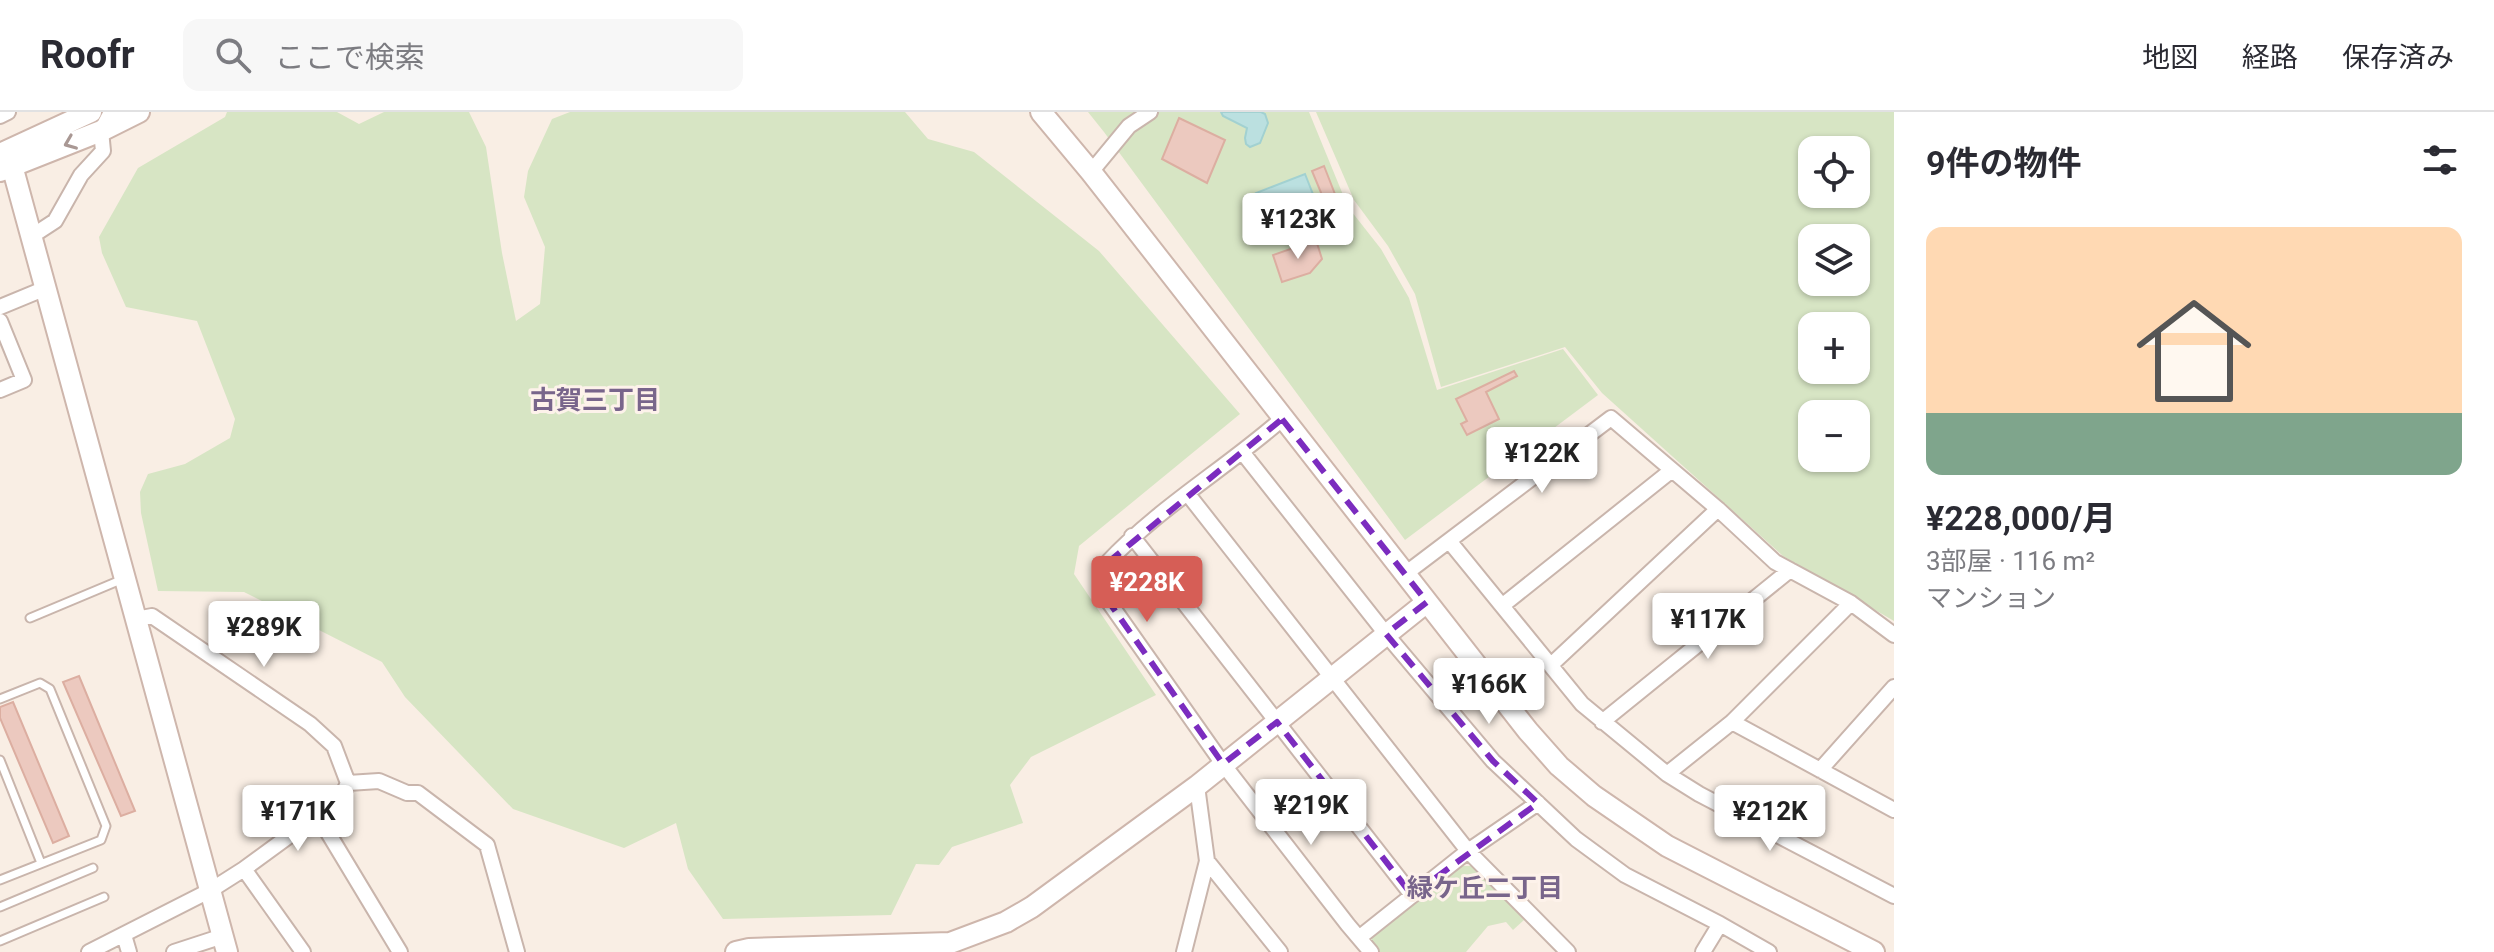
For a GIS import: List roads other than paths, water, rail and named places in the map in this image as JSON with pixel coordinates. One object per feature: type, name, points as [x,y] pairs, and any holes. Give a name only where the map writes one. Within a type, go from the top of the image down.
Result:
[{"type":"street","points":[[5,161],[91,112]]},
{"type":"street","points":[[32,236],[55,221],[81,175],[103,151],[101,131],[111,112]]},
{"type":"street","points":[[5,161],[101,131],[139,112]]},
{"type":"street","points":[[1041,112],[1528,731],[1559,766],[1594,796],[1667,846],[1871,951]]},
{"type":"street","points":[[1091,172],[1129,126],[1150,112]]},
{"type":"street","points":[[5,161],[32,236],[225,944],[174,952]]},
{"type":"street","points":[[0,307],[46,288]]},
{"type":"street","points":[[0,321],[24,380],[0,390]]},
{"type":"street","points":[[1405,574],[1611,418],[1775,562],[1851,603],[1894,635]]},
{"type":"street","points":[[1282,419],[1243,453],[1132,536],[1106,564],[1106,598],[1223,764],[1371,952]]},
{"type":"street","points":[[1243,453],[1386,634],[1493,761],[1576,839],[1625,875],[1769,952]]},
{"type":"street","points":[[1503,605],[1672,470]]},
{"type":"street","points":[[1187,493],[1468,851],[1568,952]]},
{"type":"street","points":[[1552,664],[1718,509]]},
{"type":"street","points":[[1132,536],[1412,895]]},
{"type":"street","points":[[1450,542],[1582,704],[1667,774],[1699,794],[1894,896]]},
{"type":"street","points":[[1602,722],[1790,570]]},
{"type":"street","points":[[736,952],[749,949],[950,943],[1006,922],[1032,907],[1197,786],[1427,602]]},
{"type":"street","points":[[1667,774],[1732,722],[1851,603]]},
{"type":"street","points":[[89,952],[211,890],[244,869],[341,798],[348,783],[334,746],[310,724],[152,616],[136,619]]},
{"type":"street","points":[[1820,770],[1894,687]]},
{"type":"street","points":[[1732,722],[1894,810]]},
{"type":"street","points":[[348,783],[379,781],[407,793],[418,793],[487,845],[517,952]]},
{"type":"street","points":[[1184,952],[1207,861],[1197,786]]},
{"type":"street","points":[[1360,937],[1468,851],[1538,803]]},
{"type":"street","points":[[318,816],[400,952]]},
{"type":"street","points":[[1207,861],[1280,952]]},
{"type":"street","points":[[244,869],[303,952]]},
{"type":"street","points":[[1703,952],[1720,924]]},
{"type":"street","points":[[124,935],[129,952]]},
{"type":"lane","points":[[30,618],[125,578]]},
{"type":"lane","points":[[0,699],[40,683],[50,689],[106,826],[101,840],[0,880]]},
{"type":"lane","points":[[0,760],[41,863]]},
{"type":"lane","points":[[0,907],[93,868]]},
{"type":"lane","points":[[0,941],[104,897]]},
{"type":"water","points":[[1221,112],[1265,114],[1268,123],[1260,143],[1250,147],[1246,144],[1247,128]]},
{"type":"water","points":[[1305,174],[1318,207],[1269,227],[1256,193]]},
{"type":"district","name":"古賀三丁目","points":[[595,400]]},
{"type":"district","name":"緑ケ丘二丁目","points":[[1485,888]]}]
